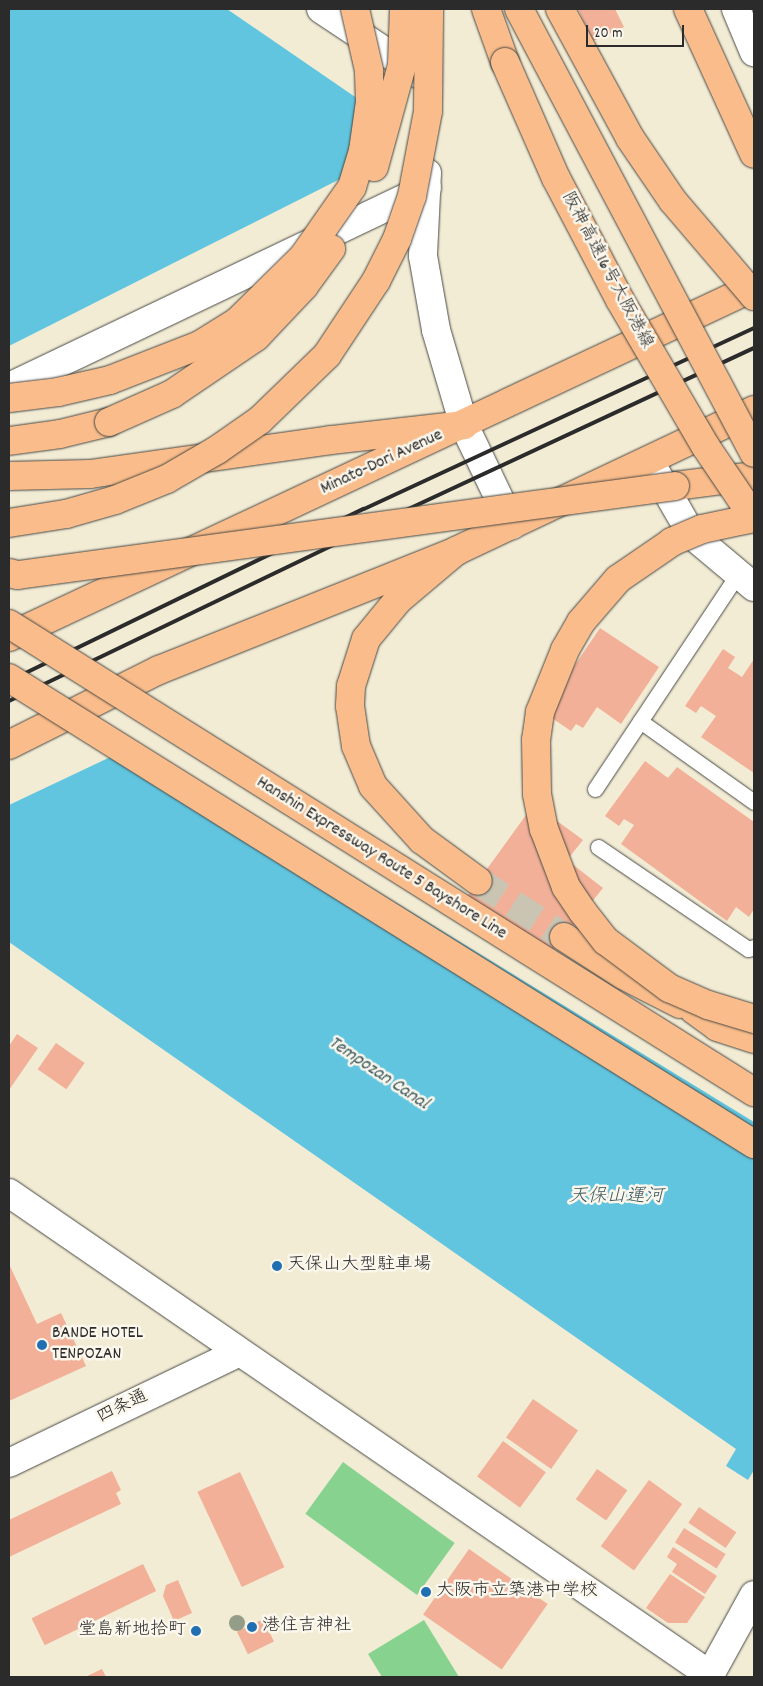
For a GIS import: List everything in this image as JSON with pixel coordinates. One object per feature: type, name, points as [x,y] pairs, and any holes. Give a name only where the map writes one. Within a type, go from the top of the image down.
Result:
[{"type":"highway","points":[[9,398],[58,392],[110,380],[200,345],[237,322],[303,257],[352,187],[363,151],[370,102],[369,70],[355,9]]},
{"type":"highway","points":[[9,441],[60,434],[109,422],[143,408],[222,363],[256,337],[280,313],[324,258],[369,178],[383,142],[400,74],[404,9]]},
{"type":"highway","points":[[9,523],[66,514],[115,500],[167,479],[217,450],[260,420],[327,355],[376,281],[397,239],[412,196],[428,111],[430,9]]},
{"type":"highway","name":"阪神高速16号大阪港線","points":[[486,9],[505,62],[560,186],[659,369],[706,447],[754,518]]},
{"type":"highway","points":[[520,9],[754,453]]},
{"type":"highway","points":[[560,9],[630,138],[672,201],[754,296]]},
{"type":"highway","points":[[688,9],[754,154]]},
{"type":"highway","name":"Minato-Dori Avenue","points":[[9,637],[464,425],[754,287]]},
{"type":"highway","points":[[9,745],[159,670],[456,551],[650,462],[754,410]]},
{"type":"highway","points":[[9,476],[90,474],[331,440],[464,425]]},
{"type":"highway","points":[[9,572],[18,574],[754,476]]},
{"type":"highway","points":[[754,518],[702,529],[672,542],[618,579],[581,622],[565,650],[540,712],[536,740],[537,794],[544,829],[566,887],[583,912],[606,941],[669,988],[708,1005],[754,1019]]},
{"type":"highway","points":[[456,551],[398,600],[366,639],[357,660],[350,706],[356,746],[373,786],[422,840],[478,881]]},
{"type":"highway","name":"Hanshin Expressway Route 5 Bayshore Line","points":[[9,624],[754,1092]]},
{"type":"highway","points":[[9,678],[754,1144]]},
{"type":"highway","points":[[570,941],[623,976],[694,1010],[718,1027],[754,1039]]},
{"type":"highway","points":[[694,1010],[754,1019]]},
{"type":"street","points":[[321,9],[432,83]]},
{"type":"street","points":[[436,9],[422,256],[436,330],[464,425],[512,525]]},
{"type":"street","points":[[736,9],[754,52]]},
{"type":"street","points":[[9,388],[427,188]]},
{"type":"street","points":[[650,462],[692,535],[746,581]]},
{"type":"street","points":[[9,1193],[709,1676],[754,1595]]},
{"type":"street","name":"四条通","points":[[9,1463],[238,1352]]},
{"type":"lane","points":[[595,789],[640,721],[746,581]]},
{"type":"lane","points":[[640,721],[754,802]]},
{"type":"lane","points":[[598,847],[748,949],[754,947]]},
{"type":"green space","points":[[343,1462],[455,1543],[417,1595],[305,1514]]},
{"type":"green space","points":[[424,1620],[459,1677],[382,1677],[368,1654]]},
{"type":"water","points":[[9,9],[227,9],[361,101],[356,171],[9,346]]},
{"type":"water","name":"天保山運河","points":[[9,671],[137,744],[754,1122],[754,1470],[748,1480],[726,1466],[736,1449],[9,942]]},
{"type":"pier","points":[[10,669],[140,743],[9,805]]},
{"type":"building","points":[[578,9],[615,9],[624,27],[593,41]]},
{"type":"building","points":[[600,628],[659,667],[621,724],[597,707],[583,728],[576,724],[571,731],[543,712]]},
{"type":"building","points":[[723,649],[735,657],[728,668],[742,677],[754,659],[754,773],[701,737],[716,716],[701,706],[696,713],[685,706]]},
{"type":"building","points":[[645,761],[668,778],[677,767],[754,822],[754,909],[749,917],[736,907],[727,921],[621,844],[634,825],[624,819],[619,826],[605,816]]},
{"type":"building","points":[[534,804],[583,840],[567,860],[603,888],[545,960],[463,902]]},
{"type":"building","points":[[17,1034],[38,1048],[9,1090],[9,1046]]},
{"type":"building","points":[[56,1043],[85,1063],[66,1089],[38,1069]]},
{"type":"building","name":"BANDE HOTEL TENPOZAN","points":[[9,1264],[37,1324],[61,1313],[86,1366],[9,1401]]},
{"type":"building","points":[[533,1399],[578,1431],[551,1469],[506,1438]]},
{"type":"building","points":[[503,1441],[546,1472],[520,1508],[477,1477]]},
{"type":"building","points":[[597,1469],[627,1490],[606,1521],[576,1499]]},
{"type":"building","points":[[112,1471],[121,1490],[116,1493],[121,1504],[9,1557],[9,1520]]},
{"type":"building","points":[[240,1472],[284,1567],[242,1587],[197,1492]]},
{"type":"building","points":[[649,1480],[682,1504],[634,1570],[601,1546]]},
{"type":"building","points":[[699,1507],[736,1532],[726,1548],[688,1523]]},
{"type":"building","points":[[684,1528],[726,1554],[717,1568],[675,1542]]},
{"type":"building","points":[[673,1547],[717,1576],[705,1594],[672,1572],[677,1564],[667,1557]]},
{"type":"building","points":[[469,1549],[548,1604],[502,1670],[423,1615]]},
{"type":"building","points":[[143,1564],[156,1591],[45,1645],[32,1618]]},
{"type":"building","points":[[670,1574],[705,1597],[687,1623],[668,1623],[646,1608]]},
{"type":"building","points":[[178,1580],[192,1613],[174,1621],[163,1596],[166,1585]]},
{"type":"building","points":[[263,1619],[274,1641],[248,1654],[237,1632]]},
{"type":"building","points":[[102,1669],[106,1677],[85,1677]]},
{"type":"tunnel","points":[[478,881],[564,937]]},
{"type":"railway","points":[[9,681],[364,509],[754,328]]},
{"type":"railway","points":[[9,701],[372,526],[754,348]]},
{"type":"place","name":"天保山大型駐車場","points":[[277,1266]]},
{"type":"place","name":"BANDE HOTEL TENPOZAN","points":[[42,1345]]},
{"type":"place","name":"大阪市立築港中学校","points":[[426,1592]]},
{"type":"place","name":"港住吉神社","points":[[252,1627]]},
{"type":"place","name":"堂島新地拾町","points":[[196,1631]]},
{"type":"water label","name":"Tempozan Canal","points":[[378,1074]]}]
